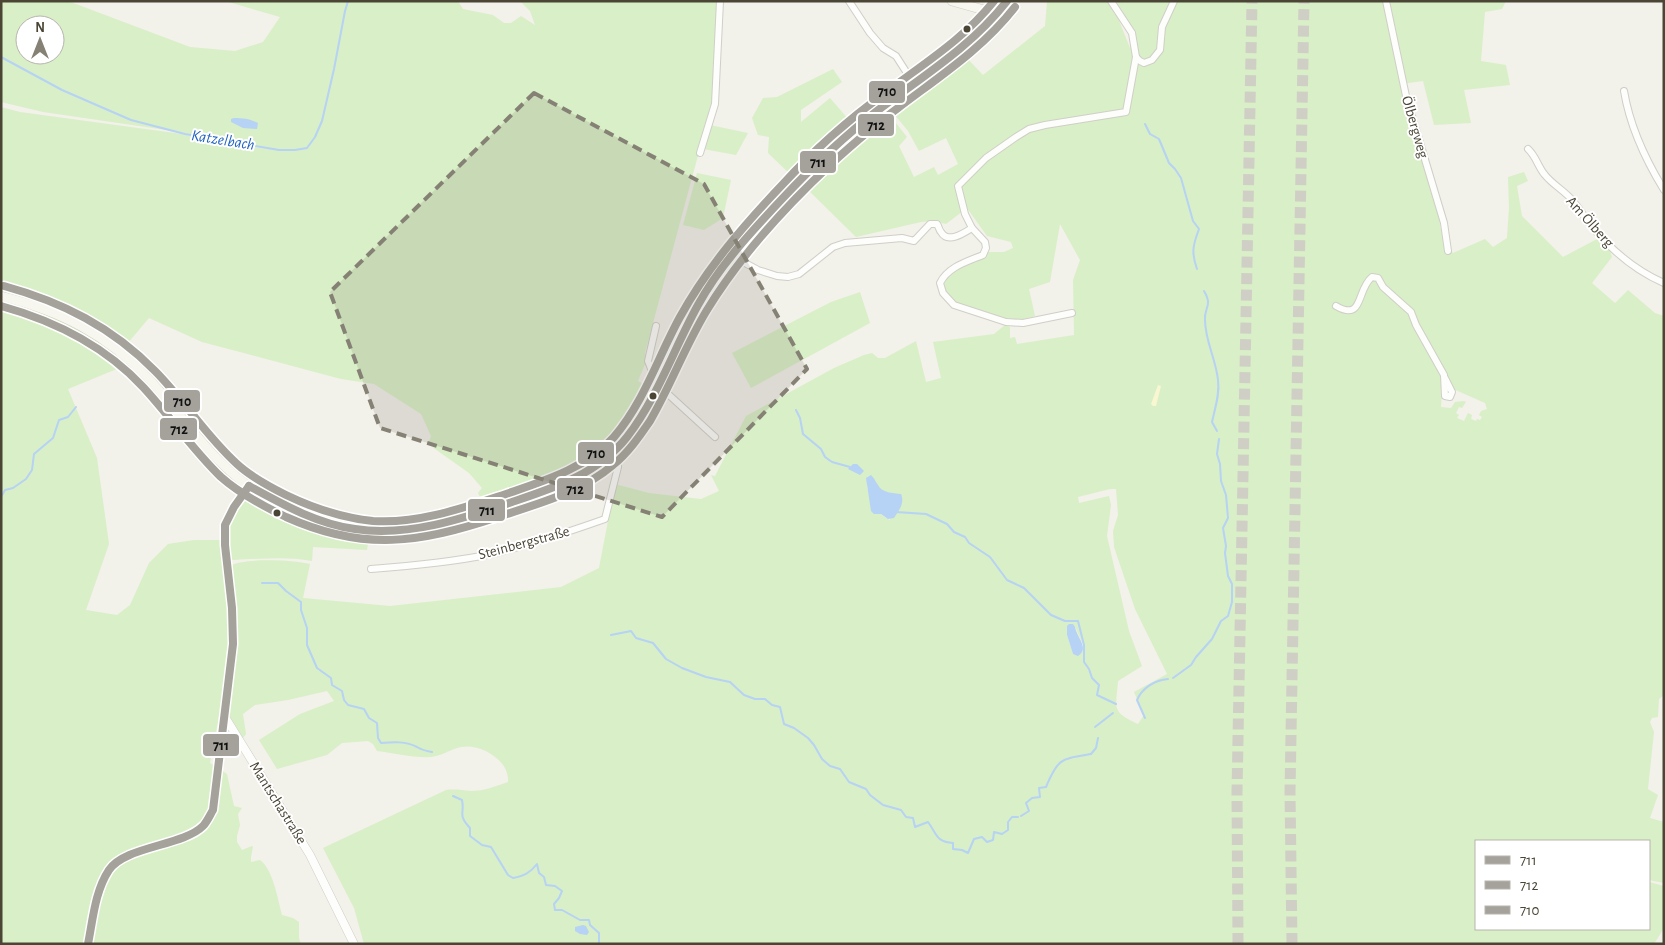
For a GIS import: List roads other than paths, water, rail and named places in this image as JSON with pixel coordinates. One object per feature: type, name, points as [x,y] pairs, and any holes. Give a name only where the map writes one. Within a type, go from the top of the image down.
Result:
[{"type":"main road","points":[[952,1],[998,14]]},
{"type":"main road","points":[[1,296],[55,312],[108,342],[128,358],[150,380],[219,461],[240,480],[282,504],[331,524],[364,530],[402,530],[464,517],[554,488],[593,468],[615,450],[629,435],[642,414],[694,312],[713,280],[732,256],[793,187],[845,136],[974,37],[998,14],[1007,1]]},
{"type":"street","points":[[700,153],[715,104],[720,1]]},
{"type":"street","points":[[849,1],[870,33],[883,48],[896,56],[914,84]]},
{"type":"street","points":[[1072,313],[1023,323],[1006,322],[954,304],[943,293],[940,283],[944,274],[983,254],[986,248],[985,242],[972,228],[965,214],[958,186],[971,171],[1000,147],[1029,129],[1126,112],[1136,57],[1132,33],[1111,1]]},
{"type":"street","points":[[1136,57],[1144,63],[1156,57],[1160,50],[1162,27],[1174,1]]},
{"type":"street","name":"Ölbergweg","points":[[1386,1],[1406,96],[1444,223],[1448,251]]},
{"type":"street","points":[[1624,91],[1627,109],[1636,138],[1651,170],[1664,190]]},
{"type":"street","name":"Am Ölberg","points":[[1528,150],[1533,154],[1537,165],[1548,178],[1572,199],[1590,224],[1627,262],[1636,269],[1664,282]]},
{"type":"street","points":[[732,256],[758,270],[777,276],[788,277],[798,274],[833,247],[902,238],[914,241],[930,224],[938,224],[940,232],[950,238],[959,236],[972,228]]},
{"type":"street","points":[[1336,306],[1346,311],[1352,311],[1357,307],[1368,281],[1376,277],[1383,287],[1410,312],[1442,368],[1445,378]]},
{"type":"street","points":[[656,326],[648,361],[657,384],[716,437]]},
{"type":"street","name":"Steinbergstraße","points":[[371,569],[435,563],[494,553],[605,519],[618,468],[615,450]]},
{"type":"street","points":[[88,944],[100,886],[110,868],[121,860],[146,849],[191,834],[203,826],[211,816],[215,798],[233,644],[225,525],[234,507],[249,486]]},
{"type":"street","name":"Mantschastraße","points":[[225,717],[310,855],[354,944]]},
{"type":"water","points":[[231,119],[258,123],[257,129],[243,128],[231,122]]},
{"type":"water","points":[[853,464],[857,464],[864,471],[860,475],[848,469]]},
{"type":"water","points":[[871,475],[882,490],[901,494],[902,503],[894,518],[888,519],[881,514],[874,514],[871,511],[866,478]]},
{"type":"water","points":[[1073,624],[1075,627],[1083,646],[1083,650],[1078,656],[1073,654],[1067,635],[1067,626]]},
{"type":"water","points":[[586,926],[589,932],[587,935],[575,931],[575,927]]},
{"type":"waterway","name":"Katzelbach","points":[[1,57],[62,90],[131,120],[185,134],[279,150],[295,150],[307,148],[315,137],[322,121],[348,1]]},
{"type":"waterway","points":[[1145,124],[1150,134],[1159,139],[1169,163],[1181,178],[1193,221],[1199,229],[1194,249],[1197,269]]},
{"type":"waterway","points":[[1204,291],[1208,300],[1205,328],[1218,380],[1218,396],[1212,422],[1217,431]]},
{"type":"waterway","points":[[1,497],[5,490],[13,488],[26,479],[32,470],[34,454],[53,438],[59,420],[68,417],[76,407]]},
{"type":"waterway","points":[[796,410],[800,418],[803,434],[821,449],[825,457],[832,462],[850,467]]},
{"type":"waterway","points":[[1173,678],[1191,665],[1212,639],[1221,621],[1228,616],[1232,602],[1232,584],[1228,576],[1223,528],[1228,518],[1226,495],[1221,481],[1220,464],[1217,454],[1219,439]]},
{"type":"waterway","points":[[896,512],[926,514],[947,524],[954,532],[965,537],[969,543],[990,557],[1007,580],[1024,588],[1051,615],[1065,621],[1078,621],[1084,645],[1084,662],[1092,678],[1099,685],[1097,695],[1116,704]]},
{"type":"waterway","points":[[262,583],[278,583],[301,602],[301,610],[307,628],[307,645],[317,668],[331,678],[332,685],[342,691],[344,700],[348,705],[364,709],[369,718],[377,723],[378,738],[381,743],[404,743],[432,752]]},
{"type":"waterway","points":[[611,635],[631,631],[636,638],[653,643],[666,659],[682,668],[706,677],[730,682],[744,695],[755,699],[765,699],[772,705],[780,707],[784,724],[794,728],[808,738],[822,759],[830,766],[840,769],[849,782],[866,789],[870,795],[883,805],[901,810],[906,817],[913,818],[915,827],[928,822],[940,839],[953,843],[953,849],[968,853],[974,839],[982,837],[987,842],[993,840],[994,832],[1002,834],[1008,830],[1008,822],[1012,817],[1018,817]]},
{"type":"waterway","points":[[1145,718],[1137,700],[1139,696],[1150,685],[1168,679]]},
{"type":"waterway","points":[[1095,727],[1113,713]]},
{"type":"waterway","points":[[1021,816],[1029,811],[1026,803],[1032,798],[1040,797],[1039,788],[1046,787],[1058,765],[1067,759],[1091,754],[1096,748],[1098,738]]},
{"type":"waterway","points":[[453,796],[462,800],[463,817],[470,828],[470,836],[482,845],[491,847],[508,875],[513,878],[524,875],[537,864],[539,873],[544,877],[546,885],[555,886],[562,891],[554,904],[555,910],[562,910],[580,920],[589,920],[590,925],[599,933],[599,944]]},
{"type":"tunnel","points":[[1238,944],[1237,792],[1252,1]]},
{"type":"tunnel","points":[[1292,944],[1290,792],[1304,1]]}]
